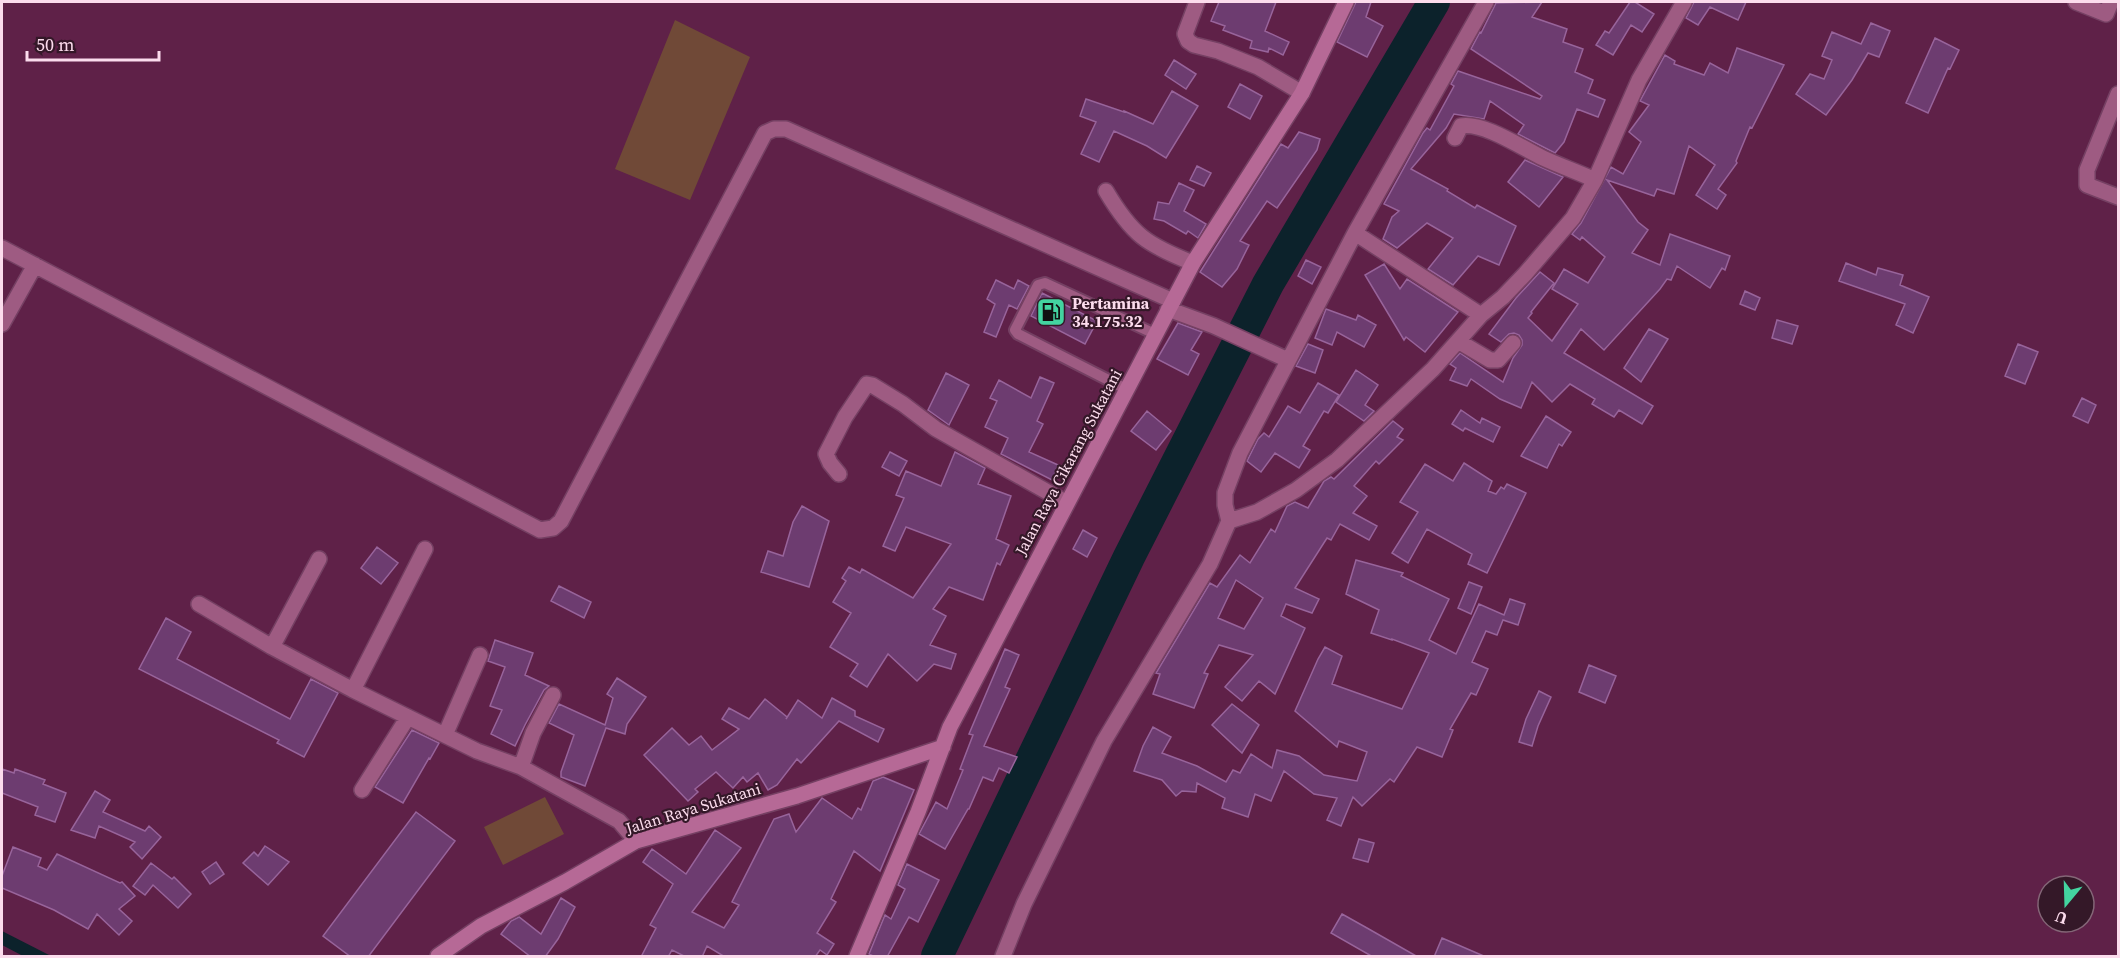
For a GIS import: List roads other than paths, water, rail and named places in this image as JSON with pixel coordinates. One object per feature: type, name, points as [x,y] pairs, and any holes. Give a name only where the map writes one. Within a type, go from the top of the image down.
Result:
[{"type":"main road","name":"Jalan Raya Cikarang Sukatani","points":[[857,957],[918,812],[950,727],[1170,305],[1193,263],[1302,93],[1346,2]]},
{"type":"main road","name":"Jalan Raya Sukatani","points":[[439,956],[482,926],[636,841],[797,796],[943,747]]},
{"type":"street","points":[[1197,2],[1185,34],[1188,41],[1258,67],[1302,93]]},
{"type":"street","points":[[1003,957],[1028,895],[1104,741],[1210,564],[1229,520],[1225,506],[1225,493],[1240,453],[1354,233],[1486,2]]},
{"type":"street","points":[[1229,520],[1257,512],[1296,490],[1337,460],[1433,369],[1481,315],[1526,274],[1573,218],[1595,180],[1639,80],[1684,2]]},
{"type":"street","points":[[2076,2],[2112,11]]},
{"type":"street","points":[[2118,94],[2087,170],[2087,185],[2118,197]]},
{"type":"street","points":[[1455,138],[1461,126],[1466,125],[1497,134],[1544,159],[1595,180]]},
{"type":"street","points":[[2,248],[540,530],[552,528],[561,521],[765,134],[774,129],[786,129],[1288,360]]},
{"type":"street","points":[[1106,192],[1121,216],[1140,236],[1159,249],[1193,263]]},
{"type":"street","points":[[1354,233],[1481,315]]},
{"type":"street","points":[[2,324],[35,265]]},
{"type":"street","points":[[1458,341],[1490,360],[1498,360],[1513,343]]},
{"type":"street","points":[[839,474],[826,454],[845,417],[867,384],[903,404],[936,429],[1067,503]]},
{"type":"street","points":[[353,690],[425,549]]},
{"type":"street","points":[[272,647],[320,559]]},
{"type":"street","points":[[199,604],[272,647],[353,690],[477,751],[521,767],[619,821],[636,841]]},
{"type":"street","points":[[445,735],[480,655]]},
{"type":"street","points":[[521,767],[533,733],[553,694]]},
{"type":"street","points":[[362,789],[408,717]]},
{"type":"lane","points":[[1126,389],[1018,334],[1015,330],[1038,285],[1045,283],[1155,334]]},
{"type":"water","points":[[2,931],[51,956],[23,956],[2,945]]},
{"type":"waterway","points":[[937,956],[1129,557],[1268,284],[1434,2]]},
{"type":"place","name":"Pertamina 34.175.32","points":[[1051,312]]}]
